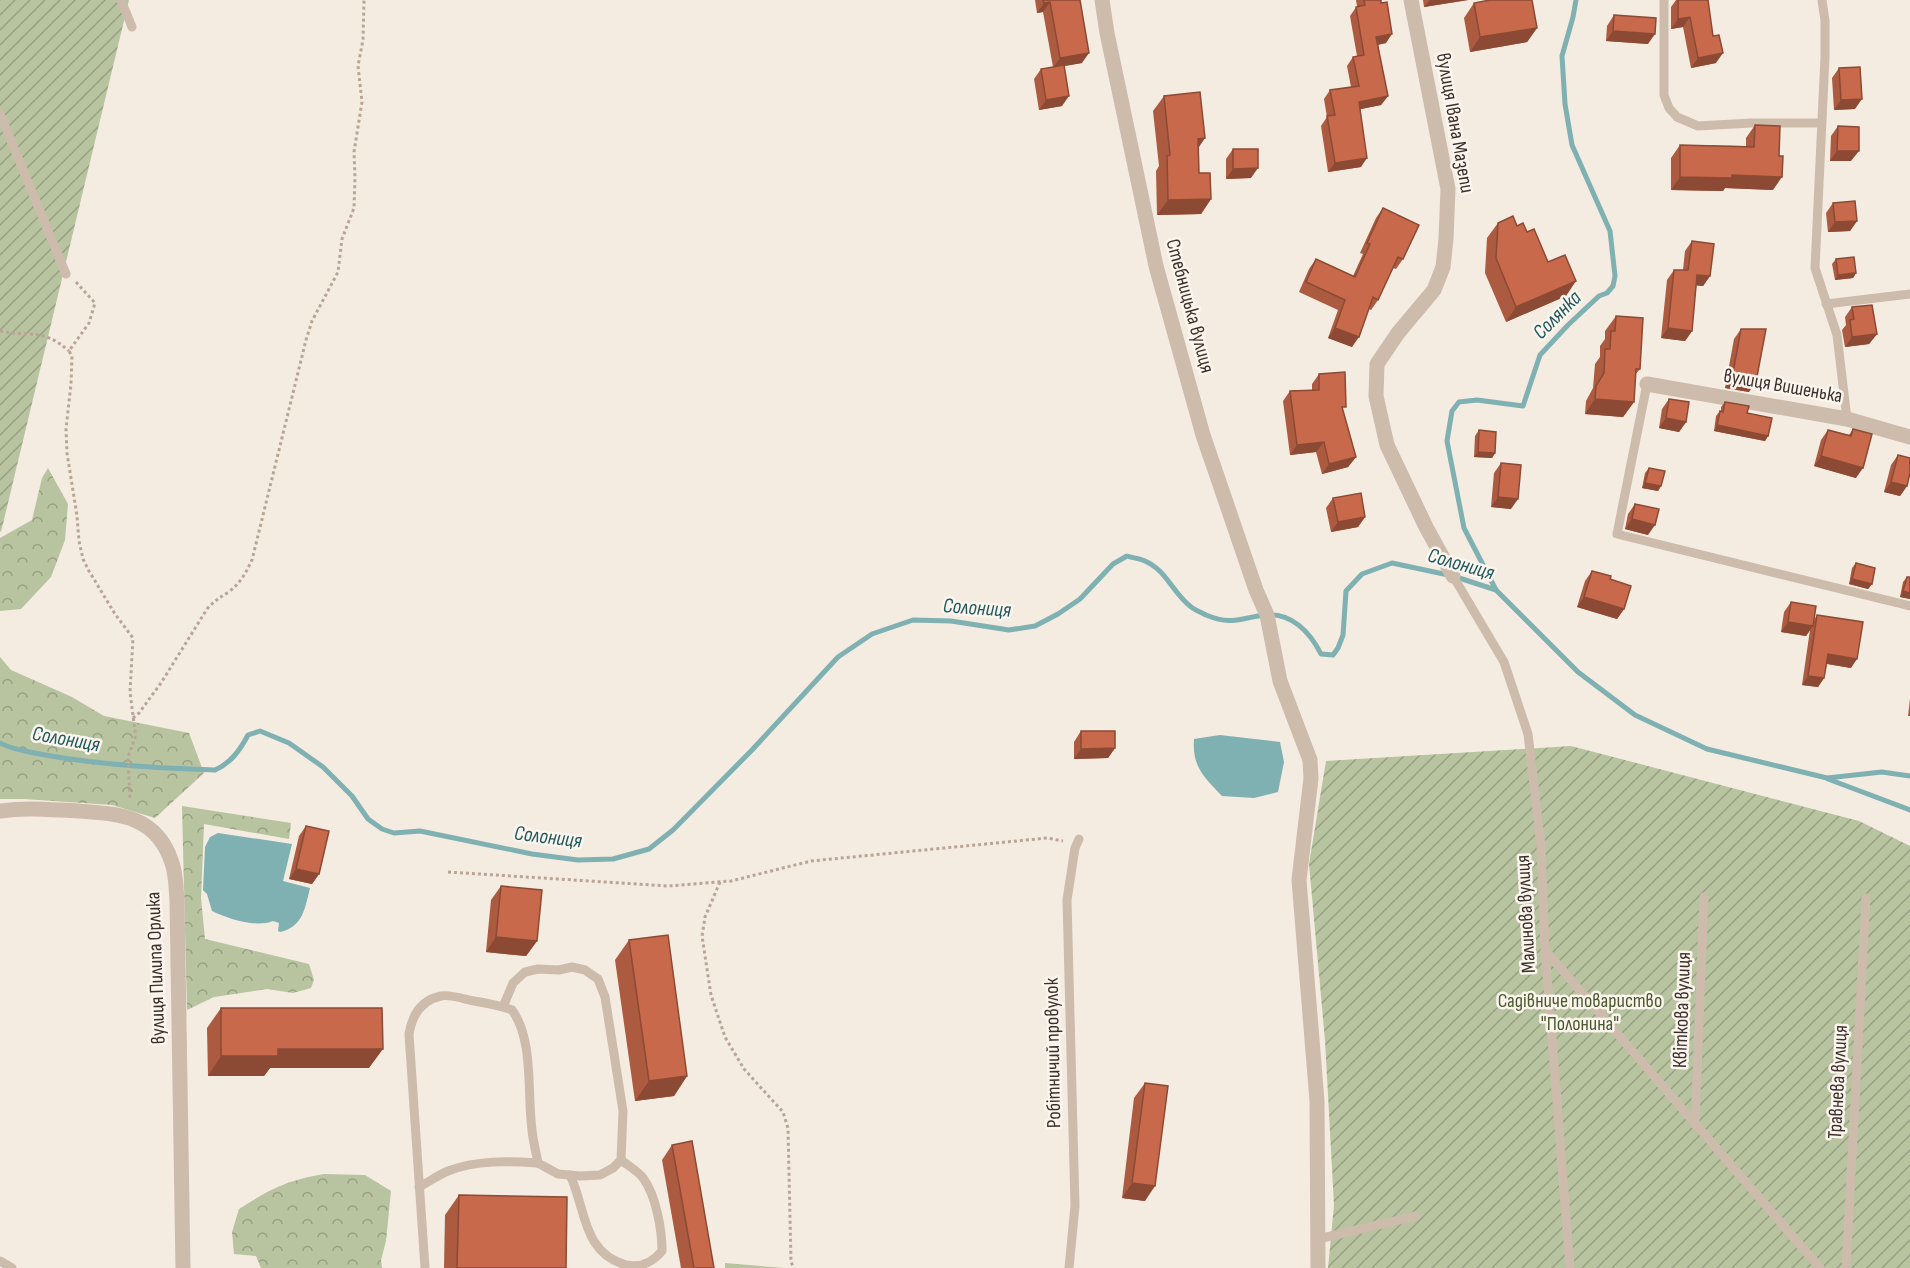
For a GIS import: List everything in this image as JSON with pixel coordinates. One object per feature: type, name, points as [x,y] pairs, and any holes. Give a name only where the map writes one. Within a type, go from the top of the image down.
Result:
[{"type":"street","name":"Стебницька вулиця","points":[[1102,0],[1156,266],[1203,435],[1256,591],[1267,615],[1280,681],[1310,760],[1311,778],[1299,880],[1317,1101],[1318,1268]]},
{"type":"street","name":"вулиця Івана Мазепи","points":[[1411,0],[1448,189],[1446,238],[1443,267],[1434,290],[1398,333],[1377,364],[1376,396],[1387,445],[1426,527],[1453,576]]},
{"type":"street","name":"вулиця Вишенька","points":[[1647,384],[1847,419],[1910,437]]},
{"type":"street","name":"вулиця Пилипа Орлика","points":[[0,811],[22,808],[115,814],[133,819],[144,824],[163,843],[173,864],[177,900],[183,1268]]},
{"type":"lane","points":[[120,0],[132,27]]},
{"type":"lane","points":[[1664,0],[1664,95],[1669,108],[1677,117],[1698,126],[1821,123]]},
{"type":"lane","points":[[1822,0],[1825,21],[1825,57],[1815,268],[1837,335],[1847,419]]},
{"type":"lane","points":[[0,114],[66,274]]},
{"type":"lane","points":[[1826,304],[1910,294]]},
{"type":"lane","points":[[1647,384],[1617,534],[1910,606]]},
{"type":"lane","name":"Малинова вулиця","points":[[1453,576],[1504,662],[1528,734],[1541,846],[1545,949],[1570,1268]]},
{"type":"lane","name":"Робітничий провулок","points":[[1069,1268],[1075,1206],[1067,900],[1077,843]]},
{"type":"lane","name":"Квіткова вулиця","points":[[1695,1125],[1704,897]]},
{"type":"lane","name":"Травнева вулиця","points":[[1846,1268],[1866,898]]},
{"type":"lane","points":[[1545,949],[1820,1268]]},
{"type":"lane","points":[[419,1187],[446,1172],[468,1164],[501,1161],[538,1163],[558,1174],[600,1175],[613,1168],[621,1160],[622,1111],[605,997],[598,979],[585,970],[572,967],[525,972],[513,983],[503,1007]]},
{"type":"lane","points":[[424,1268],[410,1034],[411,1022],[418,1009],[427,1002],[442,995],[512,1010],[525,1037],[532,1130],[538,1163]]},
{"type":"lane","points":[[570,1175],[576,1187],[584,1223],[592,1240],[607,1256],[635,1267],[654,1261],[662,1251],[662,1233],[652,1197],[643,1178],[621,1160]]},
{"type":"lane","points":[[1318,1239],[1416,1216]]},
{"type":"lane","points":[[0,1261],[12,1268]]},
{"type":"path","points":[[133,718],[161,683],[213,601],[228,593],[239,583],[252,560],[306,340],[312,321],[338,272],[342,239],[354,208],[356,178],[354,152],[362,102],[358,66],[363,40],[364,0]]},
{"type":"path","points":[[66,274],[73,278],[95,303],[89,323],[69,351]]},
{"type":"path","points":[[0,331],[41,334],[53,339],[72,356],[66,429],[79,541],[83,559],[89,571],[115,614],[133,638],[130,692],[135,738],[128,757],[133,819]]},
{"type":"path","points":[[448,872],[668,886],[731,881],[811,861],[1047,838],[1077,843]]},
{"type":"path","points":[[720,882],[705,917],[702,936],[711,995],[725,1037],[744,1069],[783,1112],[788,1128],[791,1262],[794,1268]]},
{"type":"green space","points":[[0,0],[129,0],[1,532],[0,531]]},
{"type":"green space","points":[[48,468],[68,504],[65,540],[51,577],[21,609],[0,611],[0,538],[32,520],[42,478]]},
{"type":"green space","points":[[0,657],[11,670],[72,697],[104,716],[189,733],[204,773],[155,818],[112,805],[0,799]]},
{"type":"green space","name":"Садівниче товариство \"Полонина\"","points":[[1571,746],[1859,821],[1910,846],[1910,1268],[1328,1268],[1334,1205],[1325,1040],[1309,864],[1326,761]]},
{"type":"green space","points":[[182,806],[291,823],[289,839],[204,824],[201,898],[205,939],[309,964],[314,980],[311,988],[293,993],[267,989],[214,997],[187,1010]]},
{"type":"green space","points":[[324,1174],[365,1175],[391,1191],[386,1241],[381,1260],[382,1268],[261,1268],[256,1256],[234,1254],[232,1232],[239,1209],[280,1186]]},
{"type":"green space","points":[[725,1263],[784,1268],[725,1268]]},
{"type":"water","points":[[1220,735],[1280,742],[1284,762],[1278,792],[1254,798],[1222,796],[1200,771],[1194,749],[1194,739]]},
{"type":"water","points":[[218,833],[292,844],[283,881],[310,888],[302,916],[294,926],[280,932],[278,931],[279,923],[273,921],[250,923],[234,920],[212,911],[207,894],[203,890],[205,847],[210,837]]},
{"type":"building","points":[[1043,0],[1080,0],[1089,53],[1060,58],[1050,2],[1044,3]]},
{"type":"building","points":[[1364,0],[1387,2],[1392,34],[1376,37],[1388,96],[1359,102],[1367,158],[1335,163],[1327,116],[1335,115],[1330,90],[1359,86],[1353,57],[1364,55],[1356,7],[1365,5]]},
{"type":"building","points":[[1490,0],[1532,0],[1537,28],[1480,37],[1474,3]]},
{"type":"building","points":[[1678,0],[1708,0],[1713,36],[1719,35],[1723,53],[1698,58],[1690,17],[1678,19]]},
{"type":"building","points":[[1614,15],[1656,18],[1655,34],[1613,31]]},
{"type":"building","points":[[1064,65],[1069,96],[1046,100],[1041,69]]},
{"type":"building","points":[[1860,67],[1862,99],[1841,100],[1839,68]]},
{"type":"building","points":[[1200,92],[1205,138],[1198,139],[1199,173],[1210,173],[1211,199],[1168,200],[1167,156],[1170,155],[1164,96]]},
{"type":"building","points":[[1755,125],[1780,126],[1779,156],[1783,156],[1782,177],[1732,175],[1732,178],[1680,177],[1680,145],[1754,147]]},
{"type":"building","points":[[1838,126],[1859,127],[1859,151],[1837,151]]},
{"type":"building","points":[[1233,149],[1258,149],[1258,168],[1233,169]]},
{"type":"building","points":[[1855,201],[1857,221],[1835,222],[1833,203]]},
{"type":"building","points":[[1383,208],[1419,225],[1403,259],[1398,257],[1378,300],[1373,297],[1359,337],[1335,328],[1345,300],[1306,282],[1316,259],[1355,277]]},
{"type":"building","points":[[1513,216],[1517,226],[1523,223],[1527,232],[1534,229],[1548,262],[1565,255],[1576,281],[1516,307],[1496,258],[1498,223]]},
{"type":"building","points":[[1692,241],[1714,244],[1710,276],[1697,275],[1692,331],[1668,328],[1674,270],[1688,270]]},
{"type":"building","points":[[1854,257],[1856,273],[1838,275],[1836,259]]},
{"type":"building","points":[[1872,305],[1877,334],[1852,337],[1850,320],[1854,319],[1852,307]]},
{"type":"building","points":[[1616,316],[1643,318],[1640,369],[1636,369],[1634,402],[1595,399],[1596,386],[1604,373],[1605,349],[1610,349],[1611,331],[1615,331]]},
{"type":"building","points":[[1741,329],[1766,329],[1756,382],[1732,378]]},
{"type":"building","points":[[1345,372],[1346,407],[1342,407],[1356,457],[1329,464],[1324,442],[1297,445],[1290,391],[1319,390],[1319,374]]},
{"type":"building","points":[[1669,399],[1689,402],[1686,422],[1666,418]]},
{"type":"building","points":[[1725,402],[1749,406],[1747,413],[1772,418],[1768,436],[1717,425]]},
{"type":"building","points":[[1853,429],[1872,434],[1863,468],[1821,456],[1828,430],[1851,436]]},
{"type":"building","points":[[1479,430],[1496,432],[1495,453],[1478,452]]},
{"type":"building","points":[[1898,455],[1910,458],[1907,486],[1891,482]]},
{"type":"building","points":[[1501,463],[1521,465],[1518,499],[1498,497]]},
{"type":"building","points":[[1649,468],[1665,471],[1661,486],[1645,483]]},
{"type":"building","points":[[1361,493],[1365,517],[1338,522],[1333,498]]},
{"type":"building","points":[[1635,504],[1659,509],[1655,525],[1632,519]]},
{"type":"building","points":[[1856,563],[1875,568],[1872,584],[1852,579]]},
{"type":"building","points":[[1592,571],[1611,576],[1610,579],[1631,586],[1624,609],[1584,597]]},
{"type":"building","points":[[1907,577],[1910,577],[1910,593],[1903,591]]},
{"type":"building","points":[[1791,602],[1816,606],[1813,626],[1788,622]]},
{"type":"building","points":[[1817,615],[1863,622],[1857,659],[1828,654],[1824,678],[1808,676]]},
{"type":"building","points":[[1081,731],[1115,731],[1115,748],[1081,749]]},
{"type":"building","points":[[306,826],[329,831],[319,874],[296,869]]},
{"type":"building","points":[[501,886],[542,890],[537,941],[496,937]]},
{"type":"building","points":[[668,935],[687,1076],[649,1081],[629,940]]},
{"type":"building","points":[[221,1008],[382,1008],[383,1049],[278,1049],[278,1056],[221,1056]]},
{"type":"building","points":[[1145,1083],[1168,1086],[1155,1186],[1132,1183]]},
{"type":"building","points":[[692,1141],[714,1268],[694,1268],[672,1145]]},
{"type":"building","points":[[459,1195],[567,1197],[566,1268],[457,1268]]},
{"type":"waterway","name":"Солянка","points":[[1496,590],[1464,528],[1447,441],[1452,411],[1459,402],[1477,400],[1523,406],[1540,355],[1599,296],[1607,293],[1613,286],[1615,276],[1610,231],[1572,145],[1565,104],[1562,56],[1576,0]]},
{"type":"waterway","name":"Солониця","points":[[0,743],[45,755],[87,761],[215,770],[234,756],[248,735],[260,731],[289,743],[323,767],[352,796],[368,819],[382,829],[394,833],[420,831],[532,854],[578,860],[613,859],[649,849],[673,830],[752,750],[838,657],[872,634],[913,620],[951,621],[1009,630],[1035,626],[1080,599],[1113,564],[1127,556],[1152,565],[1193,609],[1230,621],[1265,615],[1283,617],[1299,625],[1321,654],[1333,655],[1343,635],[1346,591],[1362,574],[1392,563],[1453,576],[1496,590],[1578,672],[1635,715],[1707,749],[1827,778],[1882,772],[1910,776]]},
{"type":"waterway","points":[[1828,779],[1910,810]]}]
